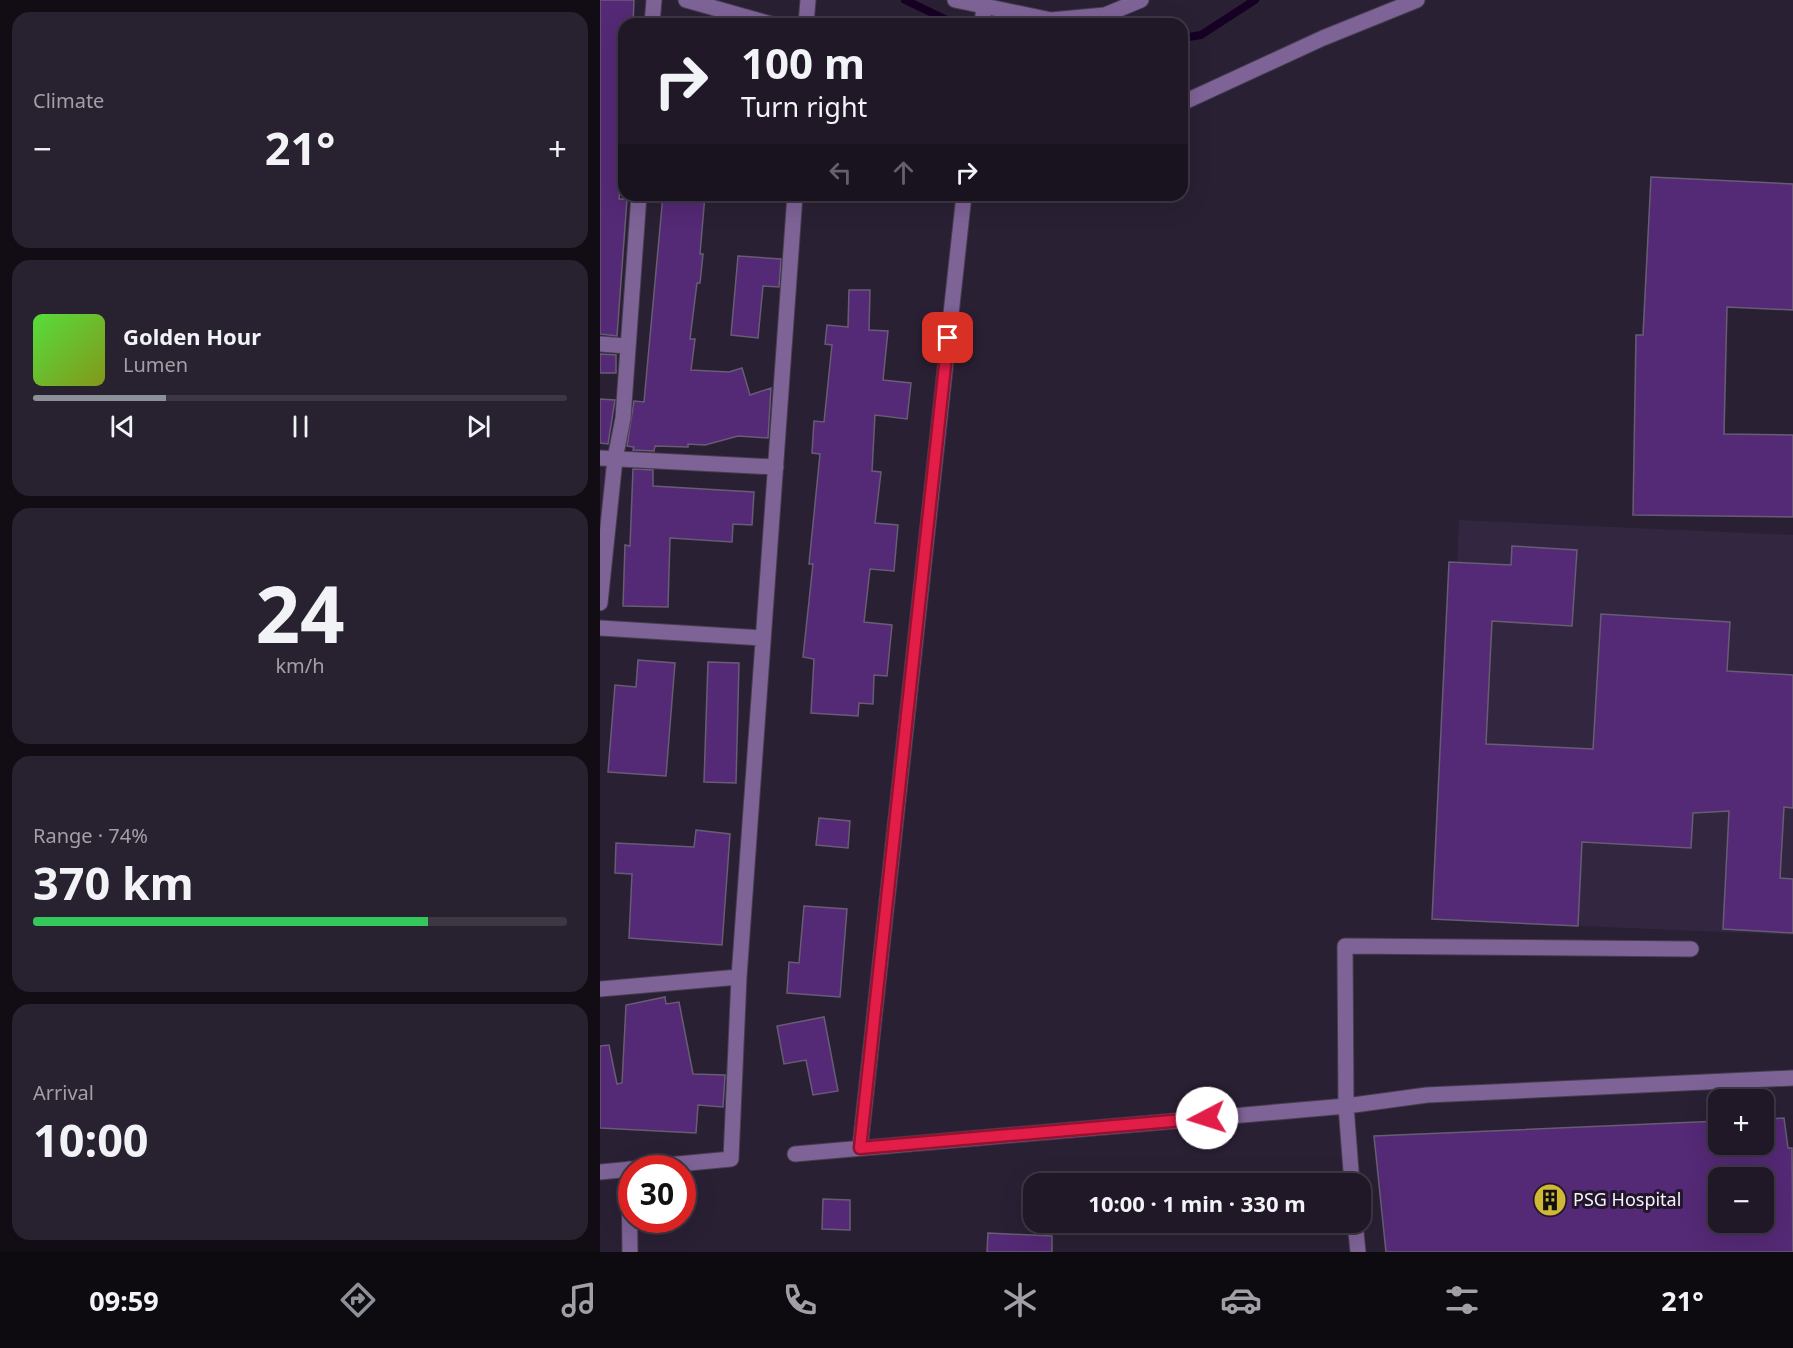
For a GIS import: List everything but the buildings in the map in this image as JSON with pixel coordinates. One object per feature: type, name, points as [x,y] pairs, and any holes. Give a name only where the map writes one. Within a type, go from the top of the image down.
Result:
[{"type":"street","points":[[652,18],[654,0]]},
{"type":"street","points":[[686,0],[750,18]]},
{"type":"street","points":[[806,18],[808,0]]},
{"type":"street","points":[[955,0],[983,15],[1024,18]]},
{"type":"street","points":[[1073,18],[1105,15],[1141,0]]},
{"type":"street","points":[[1188,100],[1323,38],[1417,0]]},
{"type":"street","points":[[600,603],[608,458],[623,418],[639,201]]},
{"type":"street","points":[[696,1163],[731,1160],[739,977],[795,201]]},
{"type":"street","points":[[860,1148],[963,201]]},
{"type":"street","points":[[600,344],[627,346]]},
{"type":"street","points":[[608,458],[776,467]]},
{"type":"street","points":[[600,628],[763,638]]},
{"type":"street","points":[[1351,1173],[1346,1106],[1345,946],[1691,949]]},
{"type":"street","points":[[600,990],[739,977]]},
{"type":"street","points":[[795,1154],[1346,1106],[1427,1095],[1793,1078]]},
{"type":"street","points":[[600,1172],[618,1170]]},
{"type":"street","points":[[630,1233],[630,1252]]},
{"type":"street","points":[[1356,1233],[1358,1252]]},
{"type":"shaded area","points":[[1459,520],[1793,535],[1793,935],[1443,920]]},
{"type":"waterway","points":[[905,0],[943,18]]},
{"type":"waterway","points":[[1188,37],[1201,35],[1255,0]]},
{"type":"place","name":"PSG Hospital","points":[[1550,1200]]},
{"type":"route","points":[[948,338],[860,1148],[1207,1118]]}]
